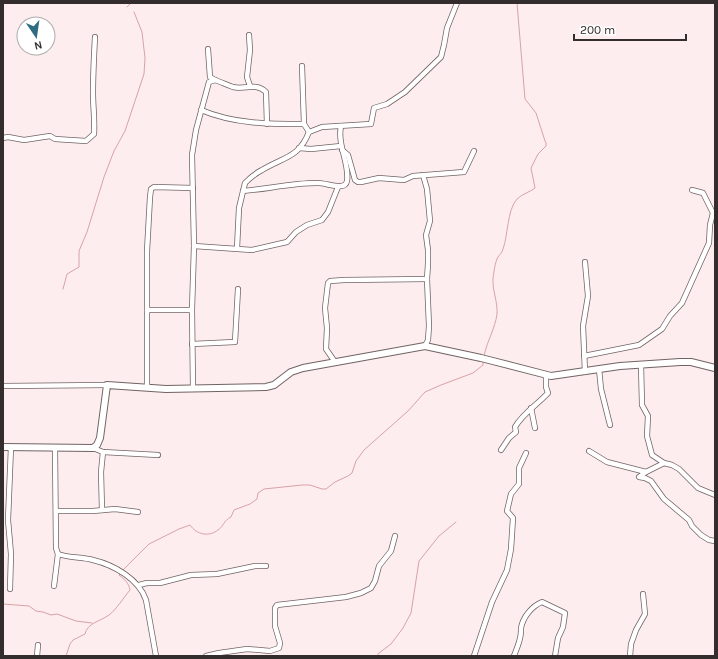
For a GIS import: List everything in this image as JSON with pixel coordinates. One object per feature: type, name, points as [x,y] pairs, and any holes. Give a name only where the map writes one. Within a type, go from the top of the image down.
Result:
[{"type":"street","points":[[237,248],[239,208],[244,183],[262,170],[291,156],[307,138],[310,132],[322,127],[371,124],[374,108],[387,104],[405,92],[441,57],[447,28],[457,3]]},
{"type":"street","points":[[250,34],[247,78],[250,86]]},
{"type":"street","points":[[3,138],[8,137],[24,140],[50,136],[55,139],[86,140],[94,134],[93,65],[95,37]]},
{"type":"street","points":[[194,388],[192,344],[194,246],[192,155],[201,110],[212,80],[208,49]]},
{"type":"street","points":[[302,66],[304,124],[310,132]]},
{"type":"street","points":[[212,80],[233,87],[241,88],[250,86],[262,88],[266,92],[267,124]]},
{"type":"street","points":[[201,110],[228,120],[267,124],[304,124]]},
{"type":"street","points":[[243,191],[319,182],[338,187],[344,185],[347,182],[347,172],[341,148],[341,126]]},
{"type":"street","points":[[299,148],[341,148],[348,155],[355,180],[358,182],[379,178],[404,180],[413,176],[464,172],[466,165],[474,151]]},
{"type":"street","points":[[423,175],[427,189],[427,206],[430,221],[426,235],[428,258],[427,278],[429,326],[428,340],[425,346]]},
{"type":"street","points":[[147,388],[147,310],[150,197],[154,187],[193,188]]},
{"type":"street","points":[[194,246],[252,250],[287,242],[296,232],[307,225],[322,220],[328,212],[338,187]]},
{"type":"street","points":[[584,356],[639,345],[662,330],[670,316],[685,298],[694,274],[709,243],[710,226],[713,213],[703,193],[692,190]]},
{"type":"street","points":[[585,262],[588,296],[583,326],[585,372]]},
{"type":"street","points":[[335,362],[326,349],[328,328],[325,308],[328,283],[330,281],[427,278]]},
{"type":"street","points":[[192,344],[235,342],[238,289]]},
{"type":"street","points":[[147,310],[192,310]]},
{"type":"street","points":[[3,386],[107,385],[147,388],[194,388],[266,386],[274,385],[291,372],[303,368],[425,346],[484,358],[546,375],[585,372],[650,363],[691,362],[715,368]]},
{"type":"street","points":[[641,365],[642,405],[648,416],[647,436],[652,455],[664,463],[676,467],[698,488],[715,496]]},
{"type":"street","points":[[599,369],[601,389],[610,425]]},
{"type":"street","points":[[501,450],[509,438],[516,432],[515,427],[518,422],[548,393],[546,387],[546,375]]},
{"type":"street","points":[[93,448],[97,445],[100,438],[107,385]]},
{"type":"street","points":[[532,408],[535,428]]},
{"type":"street","points":[[3,447],[93,448],[103,452],[158,454]]},
{"type":"street","points":[[10,589],[11,554],[8,520],[11,447]]},
{"type":"street","points":[[54,586],[58,554],[56,548],[55,448]]},
{"type":"street","points":[[590,451],[607,462],[646,472]]},
{"type":"street","points":[[102,510],[101,472],[103,452]]},
{"type":"street","points":[[474,656],[492,602],[506,570],[511,549],[513,530],[513,518],[507,511],[511,494],[519,484],[518,468],[526,453]]},
{"type":"street","points":[[664,463],[639,477],[650,481],[664,499],[689,520],[700,535],[709,540],[715,541]]},
{"type":"street","points":[[56,511],[93,511],[115,508],[138,512]]},
{"type":"street","points":[[206,656],[247,649],[270,652],[275,650],[278,648],[280,643],[275,626],[275,608],[277,606],[346,597],[361,593],[371,588],[375,581],[379,566],[391,551],[395,536]]},
{"type":"street","points":[[58,554],[93,560],[115,568],[139,585],[144,592],[146,600],[156,656]]},
{"type":"street","points":[[139,585],[147,583],[160,583],[191,575],[217,574],[242,568],[266,566]]},
{"type":"street","points":[[630,656],[631,644],[636,630],[645,614],[643,594]]},
{"type":"street","points":[[514,656],[524,620],[532,608],[536,604],[542,602],[565,613],[555,656]]},
{"type":"street","points":[[37,656],[38,645]]},
{"type":"waterway","points":[[127,7],[131,3]]},
{"type":"waterway","points":[[484,356],[495,325],[497,314],[493,278],[497,259],[505,244],[509,216],[517,199],[535,188],[531,168],[538,154],[546,146],[536,113],[525,99],[517,3]]},
{"type":"waterway","points":[[63,289],[67,274],[79,267],[79,251],[87,232],[104,177],[114,151],[125,131],[144,74],[145,58],[142,32],[134,12]]},
{"type":"waterway","points":[[123,570],[149,544],[179,529],[190,525],[200,533],[211,534],[220,528],[226,520],[231,517],[234,510],[250,504],[257,499],[258,493],[264,489],[302,485],[310,485],[326,489],[335,482],[352,473],[356,461],[364,450],[408,411],[425,392],[473,373],[483,365],[483,361]]},
{"type":"waterway","points":[[377,656],[391,644],[403,628],[411,613],[419,561],[439,536],[456,522]]},
{"type":"waterway","points":[[66,656],[73,640],[85,634],[88,627],[112,613],[130,590],[127,583],[119,575],[121,573]]},
{"type":"waterway","points":[[3,604],[29,606],[36,611],[51,615],[57,614],[76,621],[92,623]]}]
